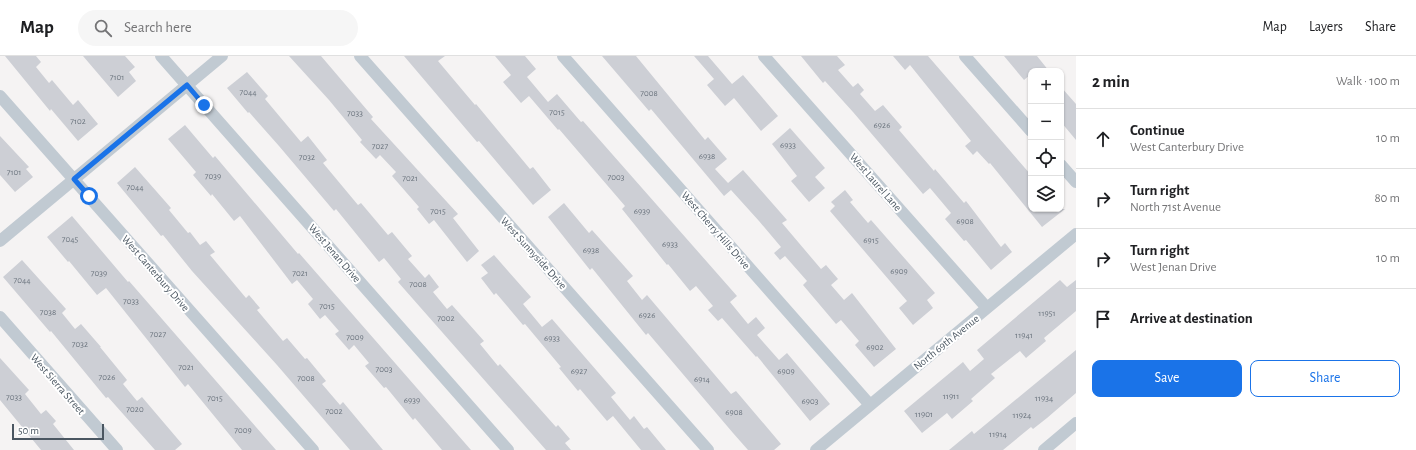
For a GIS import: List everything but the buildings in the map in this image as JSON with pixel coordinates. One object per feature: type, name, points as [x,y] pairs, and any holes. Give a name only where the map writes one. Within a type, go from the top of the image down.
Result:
[{"type":"street","name":"West Jenan Drive","points":[[161,56],[508,450]]},
{"type":"street","points":[[0,241],[222,56]]},
{"type":"street","name":"West Sunnyside Drive","points":[[360,56],[708,450]]},
{"type":"street","name":"West Cherry Hills Drive","points":[[563,56],[870,405]]},
{"type":"street","name":"West Laurel Lane","points":[[764,56],[987,308]]},
{"type":"street","points":[[965,56],[1028,128]]},
{"type":"street","name":"West Canterbury Drive","points":[[0,96],[313,450]]},
{"type":"street","points":[[1064,168],[1076,182]]},
{"type":"street","name":"North 69th Avenue","points":[[816,450],[1076,234]]},
{"type":"street","name":"West Sierra Street","points":[[0,318],[117,450]]},
{"type":"street","points":[[1044,450],[1076,423]]},
{"type":"route","points":[[89,196],[74,179],[187,85],[204,105]]}]
